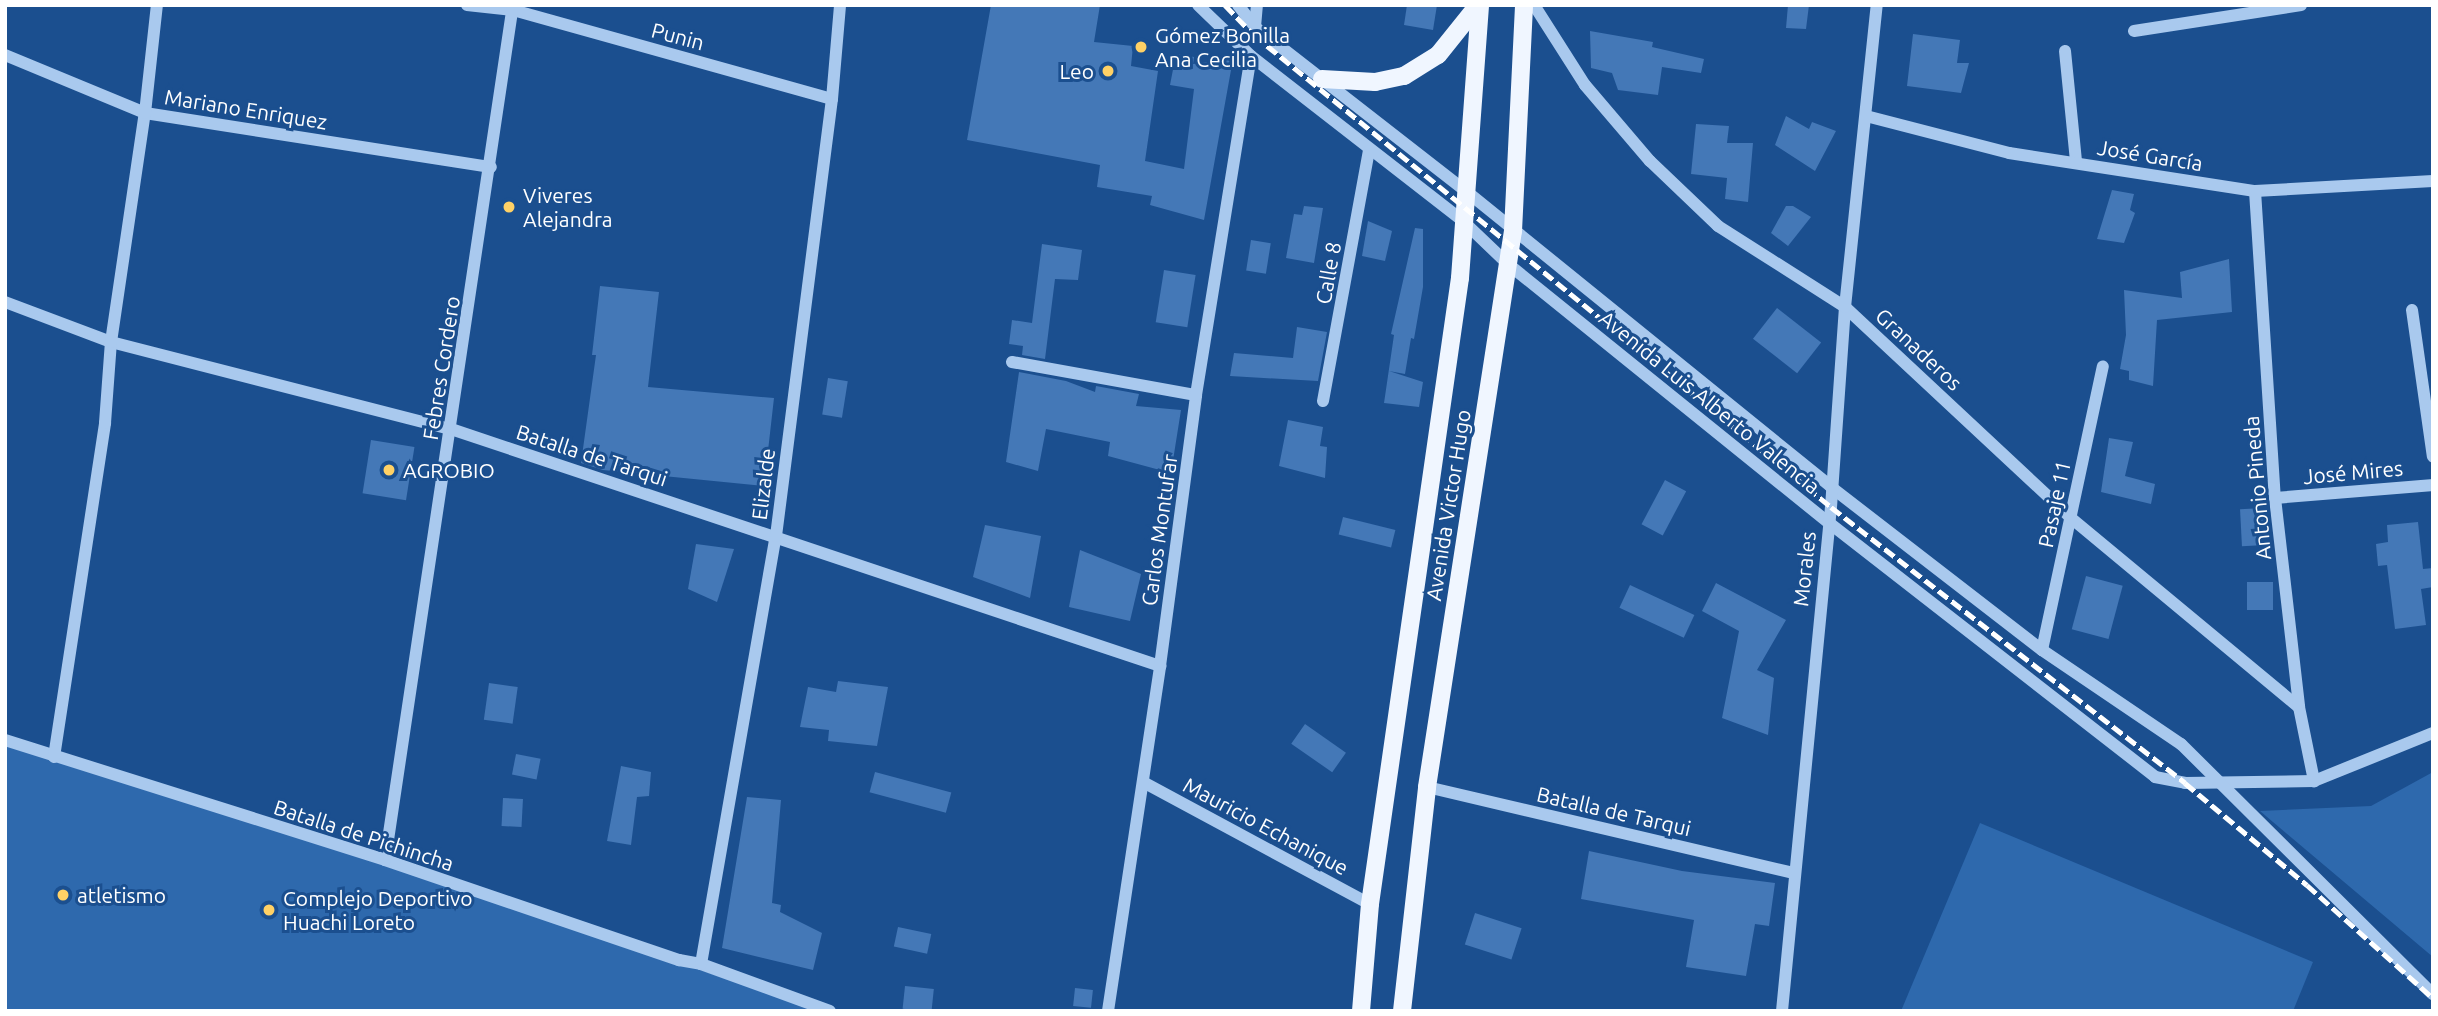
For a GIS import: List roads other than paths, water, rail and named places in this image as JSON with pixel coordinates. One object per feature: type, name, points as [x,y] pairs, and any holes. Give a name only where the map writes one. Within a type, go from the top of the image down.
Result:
[{"type":"main road","points":[[1322,79],[1375,82],[1405,76],[1438,55],[1479,5]]},
{"type":"main road","name":"Avenida Victor Hugo","points":[[1361,1011],[1370,904],[1460,278],[1479,5]]},
{"type":"main road","name":"Avenida Victor Hugo","points":[[1402,1011],[1427,786],[1513,231],[1524,5]]},
{"type":"street","points":[[54,757],[105,423],[111,342],[145,113],[157,5]]},
{"type":"street","name":"Punin","points":[[467,5],[513,8],[832,99]]},
{"type":"street","name":"Elizalde","points":[[701,964],[776,536],[832,99],[841,5]]},
{"type":"street","name":"Avenida Luis Alberto Valencia","points":[[1198,5],[1251,56],[1464,222],[1508,264],[1828,522],[2155,777],[2185,783],[2222,783]]},
{"type":"street","name":"Avenida Luis Alberto Valencia","points":[[1238,5],[1255,27],[1466,191],[1831,486],[2042,650],[2182,744],[2433,994]]},
{"type":"street","points":[[1255,27],[1257,5]]},
{"type":"street","name":"Granaderos","points":[[1534,5],[1585,85],[1650,161],[1718,226],[1845,307],[2071,518],[2299,707]]},
{"type":"street","name":"Morales","points":[[1782,1011],[1828,522],[1845,307],[1877,5]]},
{"type":"street","points":[[2134,31],[2301,5]]},
{"type":"street","name":"Febres Cordero","points":[[385,860],[513,8]]},
{"type":"street","points":[[2065,51],[2076,162]]},
{"type":"street","name":"Mariano Enriquez","points":[[5,55],[145,113],[491,167]]},
{"type":"street","name":"Carlos Montufar","points":[[1108,1011],[1160,666],[1196,395],[1251,56]]},
{"type":"street","name":"José García","points":[[1866,116],[2010,153],[2255,191],[2433,181]]},
{"type":"street","name":"Calle 8","points":[[1323,401],[1370,151]]},
{"type":"street","name":"Antonio Pineda","points":[[2255,191],[2276,498],[2299,707],[2314,781]]},
{"type":"street","name":"Batalla de Tarqui","points":[[5,302],[111,342],[451,429],[1160,666]]},
{"type":"street","points":[[2412,310],[2433,457]]},
{"type":"street","points":[[1012,362],[1196,395]]},
{"type":"street","name":"Pasaje 11","points":[[2042,650],[2103,366]]},
{"type":"street","name":"José Mires","points":[[2276,498],[2433,485]]},
{"type":"street","points":[[2222,783],[2314,781],[2433,733]]},
{"type":"street","name":"Batalla de Pichincha","points":[[5,740],[385,860],[679,960],[701,964],[830,1011]]},
{"type":"street","name":"Mauricio Echanique","points":[[1143,782],[1370,904]]},
{"type":"street","name":"Batalla de Tarqui","points":[[1427,786],[1793,873]]},
{"type":"railway","points":[[1225,5],[1254,35],[1831,507],[2185,783],[2307,885],[2433,998]]},
{"type":"place","name":"Gómez Bonilla Ana Cecilia","points":[[1141,47]]},
{"type":"place","name":"Leo","points":[[1108,71]]},
{"type":"place","name":"Viveres Alejandra","points":[[509,207]]},
{"type":"place","name":"AGROBIO","points":[[389,470]]},
{"type":"place","name":"atletismo","points":[[63,895]]},
{"type":"place","name":"Complejo Deportivo Huachi Loreto","points":[[269,910]]}]
